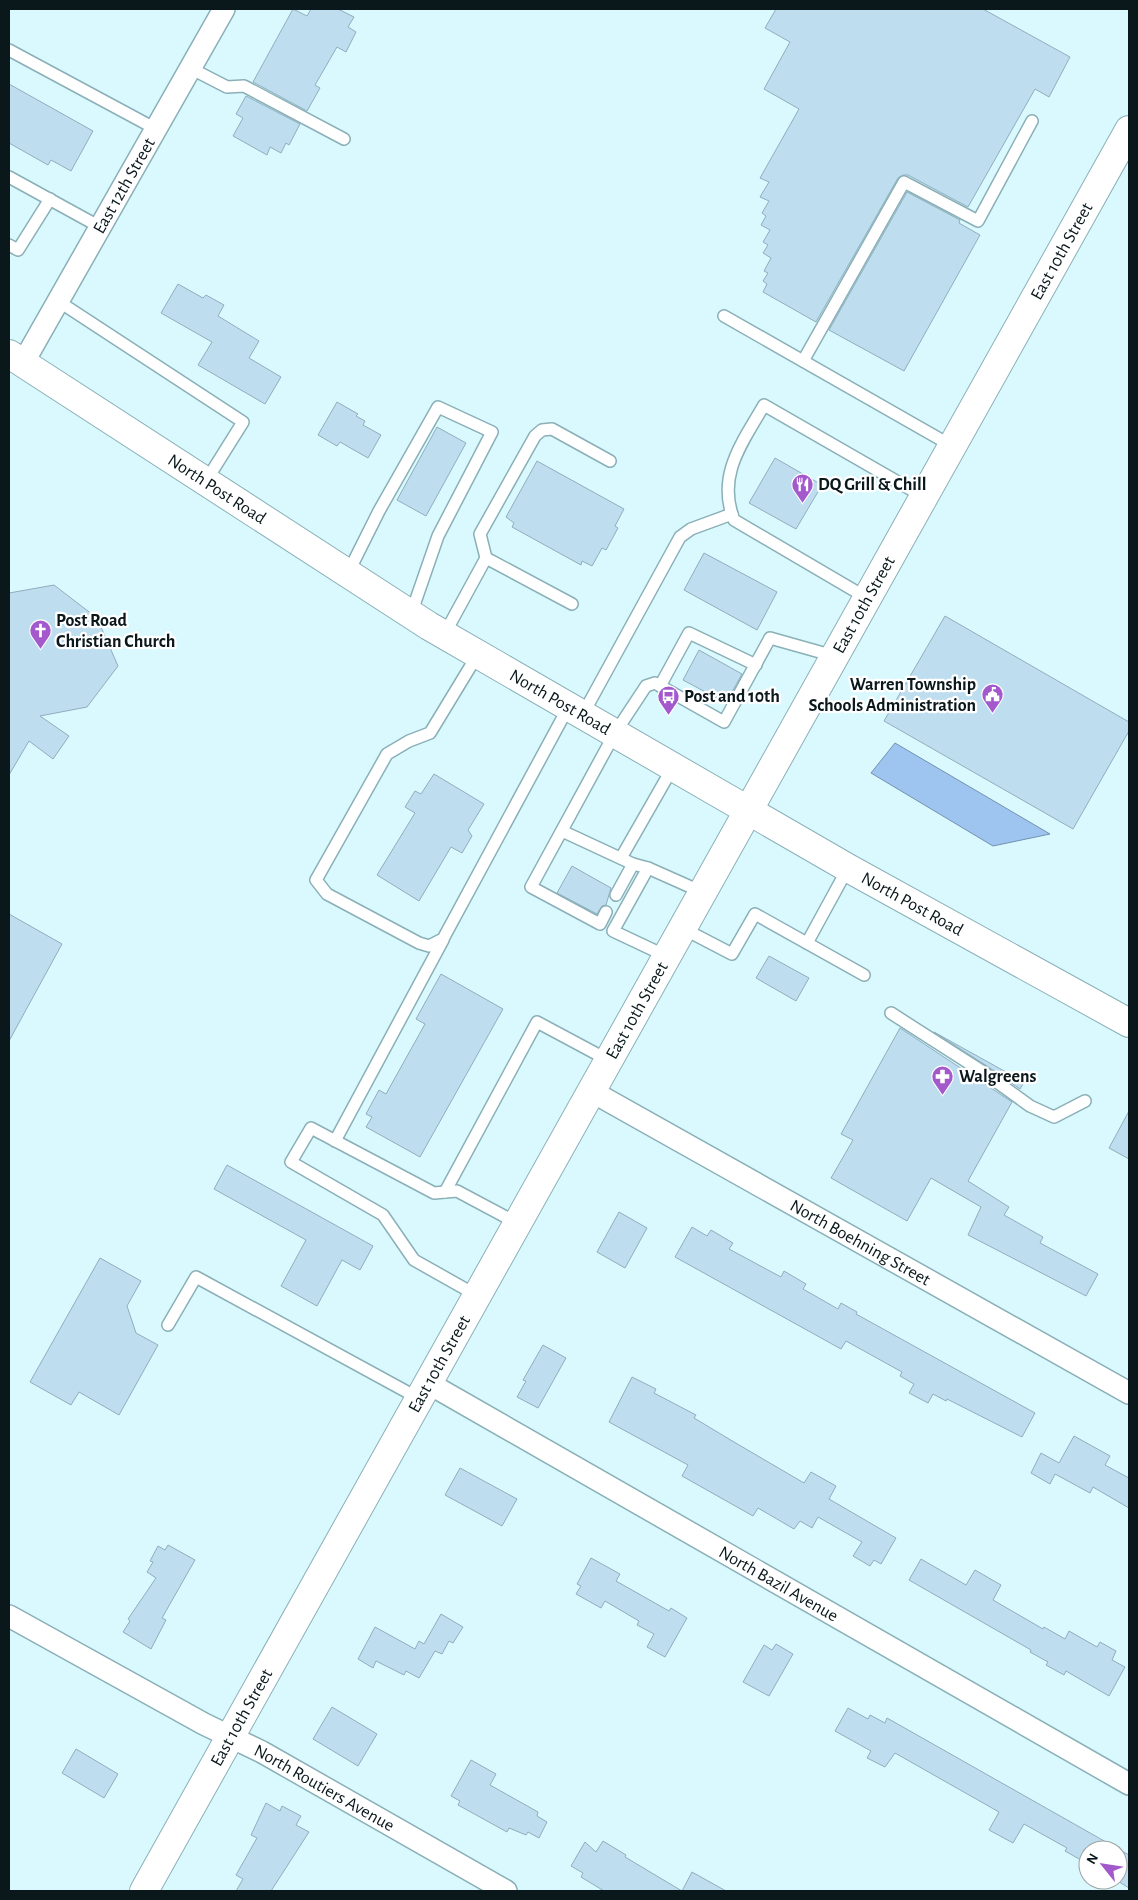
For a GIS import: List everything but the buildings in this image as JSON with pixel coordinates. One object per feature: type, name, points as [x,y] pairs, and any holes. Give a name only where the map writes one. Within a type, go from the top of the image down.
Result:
[{"type":"main road","name":"East 10th Street","points":[[144,1891],[1129,130]]},
{"type":"main road","name":"North Post Road","points":[[16,358],[444,635],[848,868],[1129,1023]]},
{"type":"street","name":"East 12th Street","points":[[16,358],[58,301],[224,9]]},
{"type":"street","name":"North Boehning Street","points":[[591,1092],[1129,1393]]},
{"type":"street","name":"North Bazil Avenue","points":[[424,1391],[1129,1784]]},
{"type":"street","name":"North Routiers Avenue","points":[[9,1616],[231,1738],[262,1752],[506,1891]]},
{"type":"lane","points":[[9,50],[156,129]]},
{"type":"lane","points":[[190,68],[227,87],[244,86],[344,139]]},
{"type":"lane","points":[[803,361],[904,182],[978,220],[1032,121]]},
{"type":"lane","points":[[9,177],[100,227]]},
{"type":"lane","points":[[9,245],[18,250],[50,200]]},
{"type":"lane","points":[[58,301],[244,422],[206,482]]},
{"type":"lane","points":[[724,316],[952,446]]},
{"type":"lane","points":[[867,598],[734,520],[729,507],[732,459],[764,405],[924,497]]},
{"type":"lane","points":[[348,573],[378,511],[438,407],[492,432],[438,536],[410,614]]},
{"type":"lane","points":[[444,635],[486,558],[480,534],[535,436],[542,430],[552,429],[610,461]]},
{"type":"lane","points":[[335,1141],[443,939],[576,710],[680,537],[691,529],[732,514]]},
{"type":"lane","points":[[486,558],[572,604]]},
{"type":"lane","points":[[660,686],[689,633],[756,665]]},
{"type":"lane","points":[[666,956],[613,931],[530,887],[615,733],[646,686],[655,683],[724,722],[770,638],[834,656]]},
{"type":"lane","points":[[443,939],[429,946],[419,943],[327,894],[316,880],[387,754],[430,733],[478,654]]},
{"type":"lane","points":[[620,858],[673,766]]},
{"type":"lane","points":[[562,830],[633,864],[648,868],[702,892]]},
{"type":"lane","points":[[616,895],[633,864]]},
{"type":"lane","points":[[613,931],[648,868]]},
{"type":"lane","points":[[807,943],[848,868]]},
{"type":"lane","points":[[600,924],[606,912]]},
{"type":"lane","points":[[682,928],[732,954],[755,914],[864,975]]},
{"type":"lane","points":[[890,1013],[983,1072],[1030,1106],[1054,1117],[1085,1101]]},
{"type":"lane","points":[[445,1192],[537,1022],[608,1060]]},
{"type":"lane","points":[[476,1295],[414,1260],[383,1215],[291,1162],[311,1128],[434,1194],[457,1191],[517,1223]]},
{"type":"lane","points":[[168,1325],[196,1277],[424,1391]]},
{"type":"water","points":[[895,743],[1050,834],[993,846],[871,773]]},
{"type":"place","name":"DQ Grill & Chill","points":[[802,503]]},
{"type":"place","name":"Post Road Christian Church","points":[[40,649]]},
{"type":"place","name":"Warren Township Schools Administration","points":[[992,713]]},
{"type":"place","name":"Post and 10th","points":[[668,715]]},
{"type":"place","name":"Walgreens","points":[[943,1095]]}]
